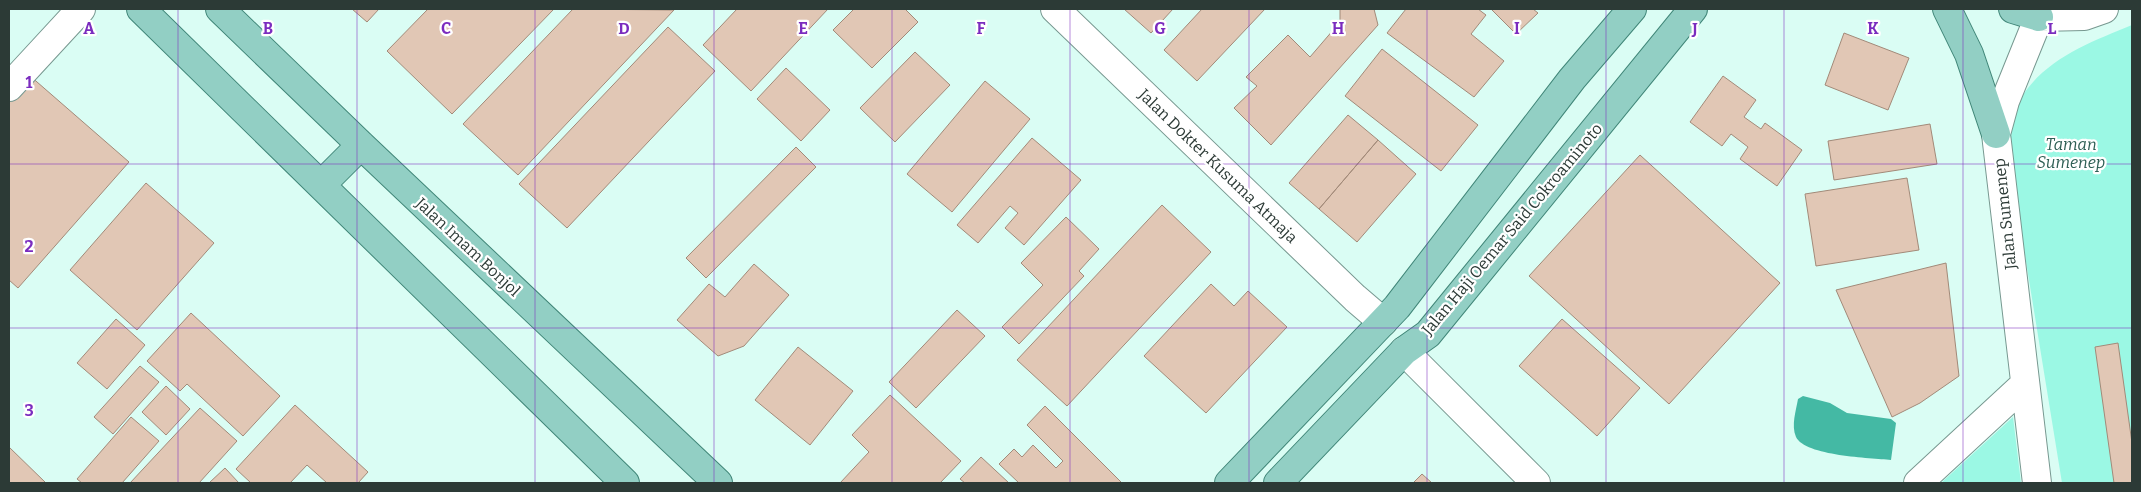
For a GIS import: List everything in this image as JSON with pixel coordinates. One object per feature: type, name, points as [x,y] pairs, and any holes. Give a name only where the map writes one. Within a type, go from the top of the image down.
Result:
[{"type":"main road","points":[[141,9],[322,184],[625,483]]},
{"type":"main road","name":"Jalan Imam Bonjol","points":[[220,9],[718,483]]},
{"type":"main road","points":[[1229,483],[1397,307],[1572,79],[1632,9]]},
{"type":"main road","name":"Jalan Haji Oemar Said Cokroaminoto","points":[[1278,483],[1404,351],[1428,334],[1693,9]]},
{"type":"main road","points":[[1947,9],[1969,54],[1996,134]]},
{"type":"main road","points":[[2013,9],[2038,17]]},
{"type":"main road","points":[[322,184],[361,145]]},
{"type":"street","points":[[9,87],[81,9]]},
{"type":"street","name":"Jalan Dokter Kusuma Atmaja","points":[[1055,9],[1355,298],[1383,322]]},
{"type":"street","points":[[2038,17],[2084,16],[2104,9]]},
{"type":"street","name":"Jalan Sumenep","points":[[2037,483],[1996,134],[2005,101],[2038,17]]},
{"type":"street","points":[[1404,351],[1536,483]]},
{"type":"street","points":[[1918,483],[2025,384]]},
{"type":"green space","name":"Taman Sumenep","points":[[2132,25],[2132,483],[2062,483],[2008,151],[2019,103],[2031,84],[2043,72],[2070,53]]},
{"type":"green space","points":[[2013,417],[2021,483],[1941,483]]},
{"type":"shaded area","points":[[1803,396],[1830,403],[1847,413],[1891,419],[1896,423],[1891,460],[1839,455],[1812,448],[1802,443],[1796,437],[1794,423],[1798,399]]},
{"type":"building","points":[[352,9],[379,9],[367,22]]},
{"type":"building","points":[[428,9],[554,9],[452,114],[387,51]]},
{"type":"building","points":[[573,9],[674,10],[518,175],[463,124]]},
{"type":"building","points":[[737,9],[828,9],[751,91],[703,45]]},
{"type":"building","points":[[854,9],[905,9],[918,22],[872,68],[833,30]]},
{"type":"building","points":[[1124,9],[1173,9],[1151,33]]},
{"type":"building","points":[[1202,9],[1265,9],[1197,81],[1164,50]]},
{"type":"building","points":[[1340,9],[1374,9],[1378,25],[1271,145],[1234,108],[1257,86],[1246,77],[1288,35],[1310,57],[1340,22]]},
{"type":"building","points":[[1406,9],[1478,9],[1486,15],[1471,34],[1504,61],[1474,97],[1387,33]]},
{"type":"building","points":[[1491,9],[1533,9],[1538,13],[1516,34]]},
{"type":"building","points":[[668,27],[715,71],[567,228],[519,184]]},
{"type":"building","points":[[1844,33],[1909,58],[1888,110],[1825,85]]},
{"type":"building","points":[[1382,49],[1478,125],[1441,171],[1345,96]]},
{"type":"building","points":[[915,52],[950,85],[895,142],[860,108]]},
{"type":"building","points":[[786,68],[830,110],[801,141],[757,99]]},
{"type":"building","points":[[29,75],[129,162],[18,288],[9,280],[9,97]]},
{"type":"building","points":[[1723,76],[1756,100],[1744,117],[1761,129],[1765,123],[1802,150],[1777,186],[1740,159],[1748,147],[1731,134],[1722,146],[1690,122]]},
{"type":"building","points":[[985,81],[1030,119],[952,212],[907,174]]},
{"type":"building","points":[[1348,115],[1378,140],[1319,209],[1289,183]]},
{"type":"building","points":[[1930,124],[1937,164],[1834,180],[1828,141]]},
{"type":"building","points":[[1032,138],[1081,180],[1024,245],[1005,228],[1018,213],[1010,206],[978,243],[957,225]]},
{"type":"building","points":[[1378,140],[1416,174],[1357,242],[1319,209]]},
{"type":"building","points":[[796,147],[816,167],[706,278],[686,258]]},
{"type":"building","points":[[1640,155],[1780,283],[1669,404],[1529,276]]},
{"type":"building","points":[[1907,178],[1919,250],[1816,266],[1805,194]]},
{"type":"building","points":[[146,183],[214,243],[137,330],[70,270]]},
{"type":"building","points":[[1162,205],[1211,252],[1067,406],[1017,360]]},
{"type":"building","points":[[1066,217],[1099,249],[1079,271],[1084,276],[1019,344],[1002,327],[1043,285],[1021,263]]},
{"type":"building","points":[[1946,263],[1959,376],[1920,403],[1892,417],[1836,290]]},
{"type":"building","points":[[754,264],[789,295],[744,346],[718,356],[677,320],[709,284],[725,297]]},
{"type":"building","points":[[1211,284],[1234,306],[1248,291],[1287,327],[1206,413],[1144,356]]},
{"type":"building","points":[[957,310],[985,336],[916,408],[889,382]]},
{"type":"building","points":[[191,313],[280,396],[243,436],[187,384],[180,391],[147,361]]},
{"type":"building","points":[[116,319],[145,345],[107,389],[77,363]]},
{"type":"building","points":[[1562,319],[1640,388],[1597,436],[1519,366]]},
{"type":"building","points":[[2118,343],[2132,443],[2132,483],[2114,483],[2095,347]]},
{"type":"building","points":[[798,347],[853,391],[810,445],[755,400]]},
{"type":"building","points":[[140,366],[159,382],[113,434],[94,417]]},
{"type":"building","points":[[166,386],[190,409],[166,435],[142,412]]},
{"type":"building","points":[[890,395],[961,461],[940,483],[840,483],[869,452],[852,435]]},
{"type":"building","points":[[295,405],[368,472],[358,483],[327,483],[307,465],[290,483],[251,483],[236,469]]},
{"type":"building","points":[[1045,406],[1122,483],[1019,483],[999,464],[1014,449],[1022,457],[1033,445],[1056,468],[1063,461],[1027,425]]},
{"type":"building","points":[[200,408],[237,441],[199,483],[130,483]]},
{"type":"building","points":[[131,417],[159,441],[122,483],[82,483],[77,479]]},
{"type":"building","points":[[9,447],[46,483],[9,483]]},
{"type":"building","points":[[981,457],[1009,483],[965,483],[960,479]]},
{"type":"building","points":[[225,468],[239,483],[209,483]]},
{"type":"building","points":[[1422,474],[1432,483],[1413,483]]}]
